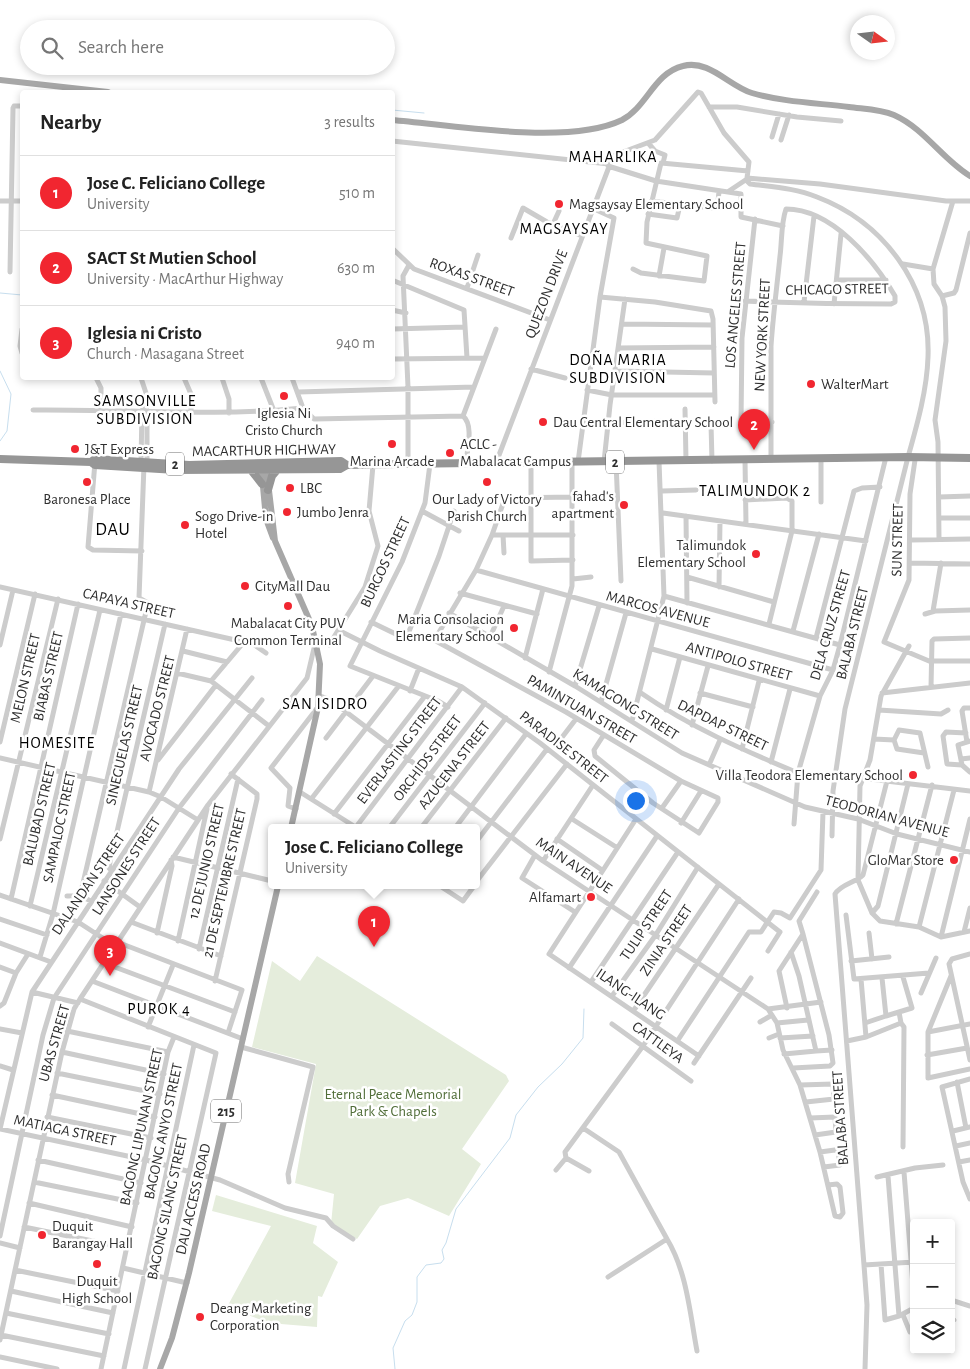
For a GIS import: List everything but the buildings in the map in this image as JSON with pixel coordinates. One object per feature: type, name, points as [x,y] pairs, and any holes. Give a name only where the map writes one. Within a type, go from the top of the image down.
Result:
[{"type":"highway","name":"MACARTHUR HIGHWAY","points":[[144,464],[251,470],[263,467],[278,469],[340,468],[347,465],[373,464],[822,459],[910,459],[936,462],[970,458]]},
{"type":"highway","name":"MACARTHUR HIGHWAY","points":[[0,459],[263,467],[340,461],[347,465]]},
{"type":"highway","name":"MACARTHUR HIGHWAY","points":[[856,459],[885,461],[910,459]]},
{"type":"highway","points":[[268,490],[272,476],[278,469]]},
{"type":"highway","points":[[251,470],[262,484]]},
{"type":"main road","points":[[395,120],[534,132],[577,132],[622,119],[640,106],[654,86],[667,74],[684,65],[694,65],[710,70],[731,84],[753,93],[892,114],[917,129],[953,164],[970,176]]},
{"type":"main road","points":[[0,80],[90,90]]},
{"type":"main road","points":[[263,467],[262,484],[267,526],[308,615],[316,641],[320,664],[320,696],[293,824]]},
{"type":"main road","points":[[263,467],[275,541]]},
{"type":"main road","name":"DAU ACCESS ROAD","points":[[160,1369],[172,1338],[186,1283],[277,889]]},
{"type":"street","points":[[608,165],[615,155],[649,144],[696,94],[701,93],[724,133],[749,162],[747,179]]},
{"type":"street","points":[[10,272],[13,108],[14,106],[20,106]]},
{"type":"street","points":[[709,108],[737,107],[841,121]]},
{"type":"street","points":[[772,137],[779,114]]},
{"type":"street","points":[[781,140],[789,115]]},
{"type":"street","points":[[395,141],[608,165],[656,181],[728,191],[741,194],[740,215],[783,226]]},
{"type":"street","points":[[633,269],[641,273],[704,281],[707,256],[646,243],[644,238],[648,214],[660,163],[663,163],[665,155],[655,151],[649,144]]},
{"type":"street","points":[[663,163],[748,171]]},
{"type":"street","name":"QUEZON DRIVE","points":[[496,463],[608,165]]},
{"type":"street","points":[[728,191],[747,179],[820,184],[953,201],[970,201]]},
{"type":"street","name":"BALABA STREET","points":[[747,179],[750,184],[787,188],[816,196],[835,205],[874,232],[903,264],[924,312],[928,355],[927,374],[910,459],[845,709],[838,750],[832,814],[832,836]]},
{"type":"street","points":[[651,201],[713,208],[718,202],[719,191]]},
{"type":"street","points":[[0,201],[20,201]]},
{"type":"street","points":[[939,539],[935,415],[946,341],[945,308],[942,296],[934,284],[933,269],[953,201]]},
{"type":"street","points":[[648,214],[677,218],[680,205]]},
{"type":"street","points":[[549,672],[573,579],[572,497],[575,462],[614,218],[592,208]]},
{"type":"street","points":[[511,238],[521,209],[582,236]]},
{"type":"street","name":"CHICAGO STREET","points":[[746,301],[834,304],[893,303],[896,296],[866,254],[824,220],[788,209],[785,211]]},
{"type":"street","points":[[552,224],[560,211]]},
{"type":"street","name":"NEW YORK STREET","points":[[771,460],[771,346],[785,211]]},
{"type":"street","points":[[804,302],[814,216]]},
{"type":"street","name":"LOS ANGELES STREET","points":[[752,219],[742,338],[741,422],[772,422]]},
{"type":"street","points":[[942,296],[954,293],[956,290],[970,233]]},
{"type":"street","points":[[834,304],[841,234]]},
{"type":"street","points":[[659,276],[664,248]]},
{"type":"street","name":"ROXAS STREET","points":[[395,251],[409,265],[550,320]]},
{"type":"street","points":[[467,288],[478,255]]},
{"type":"street","points":[[903,264],[933,269]]},
{"type":"street","points":[[408,464],[407,329],[403,276],[409,265]]},
{"type":"street","points":[[837,280],[886,280]]},
{"type":"street","points":[[395,281],[464,309],[467,358]]},
{"type":"street","points":[[587,390],[612,395],[715,398],[713,314],[707,309],[600,297]]},
{"type":"street","points":[[604,462],[626,299]]},
{"type":"street","points":[[395,311],[406,313]]},
{"type":"street","points":[[622,324],[713,325]]},
{"type":"street","points":[[395,329],[465,328]]},
{"type":"street","points":[[463,416],[496,329]]},
{"type":"street","points":[[618,348],[714,347]]},
{"type":"street","points":[[395,359],[485,358]]},
{"type":"street","points":[[531,369],[565,378]]},
{"type":"street","points":[[615,372],[714,373]]},
{"type":"street","points":[[97,380],[101,388],[101,410]]},
{"type":"street","points":[[80,896],[148,603],[139,598],[146,393],[142,380]]},
{"type":"street","points":[[185,380],[191,394],[191,411]]},
{"type":"street","points":[[223,380],[229,398],[229,413]]},
{"type":"street","points":[[262,380],[274,411]]},
{"type":"street","points":[[293,380],[303,408],[314,419],[463,416],[467,420],[469,427],[466,463]]},
{"type":"street","points":[[298,392],[474,387]]},
{"type":"street","points":[[33,410],[145,410],[229,413],[303,408]]},
{"type":"street","points":[[685,409],[686,461]]},
{"type":"street","points":[[608,423],[667,421]]},
{"type":"street","points":[[712,461],[711,424],[728,423]]},
{"type":"street","points":[[822,459],[822,502]]},
{"type":"street","name":"SUN STREET","points":[[908,649],[886,644],[885,638],[909,584],[910,459]]},
{"type":"street","points":[[745,460],[746,524]]},
{"type":"street","points":[[632,721],[652,649],[664,596],[663,513],[659,461]]},
{"type":"street","name":"DELA CRUZ STREET","points":[[794,824],[798,773],[820,696],[833,670],[840,645],[885,461]]},
{"type":"street","points":[[94,462],[88,547],[93,550],[142,550]]},
{"type":"street","points":[[616,462],[621,581]]},
{"type":"street","points":[[531,463],[529,499],[531,561],[573,560]]},
{"type":"street","points":[[329,645],[365,587],[378,546],[369,511],[373,464]]},
{"type":"street","name":"BURGOS STREET","points":[[374,676],[350,666],[402,562],[422,511],[430,464]]},
{"type":"street","points":[[816,638],[854,492],[862,488],[880,487]]},
{"type":"street","points":[[662,491],[696,490]]},
{"type":"street","points":[[939,497],[970,496]]},
{"type":"street","points":[[449,613],[476,570],[492,535],[505,498],[572,497]]},
{"type":"street","points":[[745,500],[790,499],[792,530],[769,624]]},
{"type":"street","points":[[422,511],[459,531]]},
{"type":"street","points":[[371,622],[406,639],[450,527],[454,511]]},
{"type":"street","points":[[663,513],[866,541]]},
{"type":"street","points":[[686,516],[687,603]]},
{"type":"street","points":[[939,518],[970,518]]},
{"type":"street","points":[[719,587],[720,520]]},
{"type":"street","points":[[794,631],[819,534]]},
{"type":"street","points":[[492,535],[572,535]]},
{"type":"street","points":[[503,535],[504,553]]},
{"type":"street","points":[[910,540],[970,539]]},
{"type":"street","points":[[910,563],[970,564]]},
{"type":"street","points":[[933,611],[941,563]]},
{"type":"street","name":"MARCOS AVENUE","points":[[476,570],[569,598],[833,670]]},
{"type":"street","points":[[573,579],[591,577]]},
{"type":"street","points":[[687,577],[774,602]]},
{"type":"street","name":"CAPAYA STREET","points":[[0,587],[253,644],[266,653]]},
{"type":"street","points":[[525,658],[543,589]]},
{"type":"street","points":[[0,644],[13,590]]},
{"type":"street","points":[[460,593],[536,614]]},
{"type":"street","points":[[0,742],[35,594]]},
{"type":"street","points":[[664,596],[840,645]]},
{"type":"street","name":"MELON STREET","points":[[0,840],[58,599]]},
{"type":"street","name":"BIABAS STREET","points":[[11,899],[78,604]]},
{"type":"street","points":[[490,638],[504,606]]},
{"type":"street","points":[[575,686],[599,606]]},
{"type":"street","name":"BALUBAD STREET","points":[[30,906],[100,610]]},
{"type":"street","points":[[925,614],[933,611],[970,610]]},
{"type":"street","name":"KAMAGONG STREET","points":[[449,613],[575,686],[682,753],[797,803]]},
{"type":"street","name":"PAMINTUAN STREET","points":[[449,613],[435,638],[436,641],[576,718],[681,781],[718,798],[718,802],[699,833],[681,823]]},
{"type":"street","points":[[601,702],[626,613]]},
{"type":"street","name":"SAMPALOC STREET","points":[[40,957],[53,914],[121,614]]},
{"type":"street","name":"SINEGUELAS STREET","points":[[112,871],[109,865],[165,624]]},
{"type":"street","name":"AVOCADO STREET","points":[[149,792],[187,629]]},
{"type":"street","name":"PARADISE STREET","points":[[338,630],[462,687],[506,718],[780,932],[768,951]]},
{"type":"street","points":[[931,687],[932,641],[934,639],[970,638]]},
{"type":"street","name":"UBAS STREET","points":[[1,1338],[57,1073],[67,1031],[79,1001],[208,805],[307,678],[316,641]]},
{"type":"street","points":[[212,681],[244,642]]},
{"type":"street","name":"ANTIPOLO STREET","points":[[652,649],[759,681],[820,696]]},
{"type":"street","points":[[970,661],[931,661],[908,649],[882,693],[870,760],[861,778],[858,819],[858,880],[872,914],[880,921],[919,927],[941,937],[967,932],[970,908]]},
{"type":"street","points":[[183,651],[227,662]]},
{"type":"street","points":[[666,710],[680,658]]},
{"type":"street","points":[[692,725],[708,666]]},
{"type":"street","points":[[410,691],[419,668]]},
{"type":"street","points":[[177,673],[212,681],[269,726]]},
{"type":"street","points":[[326,738],[374,676],[448,707]]},
{"type":"street","name":"DALANDAN STREET","points":[[0,1129],[32,992],[179,769],[252,678]]},
{"type":"street","points":[[742,749],[759,681]]},
{"type":"street","points":[[882,693],[970,683]]},
{"type":"street","points":[[156,762],[216,685]]},
{"type":"street","points":[[312,798],[398,687]]},
{"type":"street","name":"EVERLASTING STREET","points":[[359,824],[462,687]]},
{"type":"street","points":[[771,762],[790,689]]},
{"type":"street","name":"DAPDAP STREET","points":[[640,693],[720,740],[798,773]]},
{"type":"street","points":[[700,693],[753,706]]},
{"type":"street","name":"MAIN AVENUE","points":[[320,696],[329,699],[510,838],[612,905],[676,950],[698,962],[768,1009],[777,1023],[784,1054],[793,1068],[806,1102],[835,1216],[840,1217],[843,1214],[840,1187],[837,1184],[828,1185]]},
{"type":"street","points":[[334,814],[425,696]]},
{"type":"street","name":"LANSONES STREET","points":[[0,1236],[43,1035],[54,998],[179,808],[262,700]]},
{"type":"street","name":"ORCHIDS STREET","points":[[392,824],[485,703]]},
{"type":"street","points":[[296,809],[288,806],[290,788],[271,768],[318,707]]},
{"type":"street","points":[[970,708],[964,708],[962,711],[969,742],[958,745],[962,762],[970,772]]},
{"type":"street","points":[[879,710],[941,714],[948,710]]},
{"type":"street","name":"AZUCENA STREET","points":[[424,824],[506,718]]},
{"type":"street","points":[[560,740],[576,718]]},
{"type":"street","points":[[924,753],[897,749],[894,740],[899,730],[918,732],[923,740],[928,767]]},
{"type":"street","points":[[966,733],[946,732],[943,736],[947,764],[962,762],[970,758]]},
{"type":"street","points":[[457,824],[526,734]]},
{"type":"street","points":[[604,736],[594,750],[595,756],[681,823],[701,791]]},
{"type":"street","points":[[709,765],[720,740]]},
{"type":"street","points":[[874,740],[894,740]]},
{"type":"street","points":[[480,838],[547,749]]},
{"type":"street","points":[[0,758],[149,792],[161,797],[198,820]]},
{"type":"street","points":[[480,877],[567,764]]},
{"type":"street","name":"21 DE SEPTEMBRE STREET","points":[[215,981],[257,794],[231,774]]},
{"type":"street","points":[[861,778],[970,791]]},
{"type":"street","name":"12 DE JUNIO STREET","points":[[200,949],[216,868],[238,779]]},
{"type":"street","points":[[662,808],[681,781]]},
{"type":"street","points":[[858,880],[863,874],[887,781]]},
{"type":"street","points":[[872,914],[878,906],[908,784]]},
{"type":"street","points":[[543,861],[593,785]]},
{"type":"street","points":[[896,924],[932,785]]},
{"type":"street","points":[[919,927],[954,790]]},
{"type":"street","points":[[300,792],[350,824]]},
{"type":"street","name":"TEODORIAN AVENUE","points":[[797,803],[823,812],[858,819],[897,834],[940,843],[970,852]]},
{"type":"street","points":[[178,941],[208,805]]},
{"type":"street","points":[[678,1040],[748,932],[761,932],[771,915],[777,911],[790,918],[820,874],[823,857],[823,812]]},
{"type":"street","points":[[572,818],[616,847]]},
{"type":"street","points":[[535,855],[522,878],[575,912],[636,819]]},
{"type":"street","points":[[941,937],[970,819]]},
{"type":"street","points":[[569,968],[657,836]]},
{"type":"street","points":[[557,839],[602,870]]},
{"type":"street","points":[[591,982],[678,852]]},
{"type":"street","points":[[157,933],[172,866],[172,858],[268,880]]},
{"type":"street","name":"TULIP STREET","points":[[612,996],[655,936],[698,867]]},
{"type":"street","name":"BALABA STREET","points":[[858,880],[836,892],[867,1305],[865,1369]]},
{"type":"street","points":[[104,881],[140,907]]},
{"type":"street","name":"ZINIA STREET","points":[[634,1010],[719,884]]},
{"type":"street","points":[[446,889],[463,902],[472,889]]},
{"type":"street","points":[[793,1068],[832,1066],[832,1050],[799,921],[817,892]]},
{"type":"street","points":[[0,895],[78,922],[116,944],[242,990],[228,1033]]},
{"type":"street","points":[[67,896],[80,896],[91,901]]},
{"type":"street","points":[[556,1170],[566,1158],[565,1152],[643,1046],[739,900]]},
{"type":"street","name":"ILANG-ILANG","points":[[575,912],[549,953],[699,1056]]},
{"type":"street","points":[[846,915],[850,935],[853,978],[903,977],[929,973]]},
{"type":"street","points":[[0,919],[47,935]]},
{"type":"street","points":[[131,922],[221,956]]},
{"type":"street","points":[[869,933],[872,960]]},
{"type":"street","points":[[787,1008],[778,971],[803,934]]},
{"type":"street","points":[[838,936],[850,935]]},
{"type":"street","points":[[0,943],[51,962]]},
{"type":"street","points":[[791,952],[806,1005],[816,1051]]},
{"type":"street","points":[[0,1006],[4,1003],[16,973],[28,954]]},
{"type":"street","points":[[970,955],[952,960],[949,964],[970,1060]]},
{"type":"street","points":[[851,961],[889,957]]},
{"type":"street","points":[[921,993],[936,958]]},
{"type":"street","points":[[104,963],[235,1012]]},
{"type":"street","name":"BAGONG LIPUNAN STREET","points":[[148,1027],[173,965]]},
{"type":"street","points":[[0,967],[16,973]]},
{"type":"street","points":[[951,976],[928,1032],[929,1079],[970,1069]]},
{"type":"street","points":[[864,1023],[912,1008],[903,977]]},
{"type":"street","points":[[694,1063],[751,978]]},
{"type":"street","points":[[882,978],[886,1016]]},
{"type":"street","points":[[861,979],[866,1037]]},
{"type":"street","points":[[92,981],[228,1033],[242,1043],[313,1067],[288,1174],[288,1182]]},
{"type":"street","points":[[32,992],[54,998],[79,1001],[194,1045]]},
{"type":"street","points":[[768,1009],[821,1002]]},
{"type":"street","points":[[899,1012],[901,1024],[905,1031],[903,1147]]},
{"type":"street","points":[[760,1022],[772,1015]]},
{"type":"street","points":[[777,1023],[808,1020]]},
{"type":"street","name":"CATTLEYA","points":[[612,1024],[691,1081]]},
{"type":"street","points":[[847,1040],[866,1037],[901,1024]]},
{"type":"street","points":[[928,1032],[970,1024]]},
{"type":"street","points":[[0,1029],[22,1034]]},
{"type":"street","points":[[67,1031],[168,1052]]},
{"type":"street","points":[[769,1038],[779,1036],[812,1036]]},
{"type":"street","name":"BAGONG LIPUNAN STREET","points":[[101,1369],[168,1052],[174,1037]]},
{"type":"street","name":"BAGONG SILANG STREET","points":[[145,1369],[215,1052],[194,1045]]},
{"type":"street","name":"BAGONG ANYO STREET","points":[[124,1369],[194,1045]]},
{"type":"street","points":[[927,1055],[967,1048]]},
{"type":"street","points":[[784,1054],[832,1050]]},
{"type":"street","points":[[62,1052],[164,1074]]},
{"type":"street","points":[[0,1066],[13,1070]]},
{"type":"street","points":[[57,1073],[160,1094]]},
{"type":"street","points":[[970,1079],[942,1088],[962,1177],[970,1200]]},
{"type":"street","points":[[952,1131],[968,1127],[957,1082]]},
{"type":"street","points":[[800,1085],[832,1083],[834,1098],[832,1100],[806,1102]]},
{"type":"street","points":[[52,1095],[155,1117]]},
{"type":"street","points":[[48,1117],[151,1138]]},
{"type":"street","points":[[810,1118],[835,1117],[836,1132],[815,1135]]},
{"type":"street","points":[[583,1128],[619,1152],[675,1253],[682,1273],[698,1351]]},
{"type":"street","name":"MATIAGA STREET","points":[[0,1129],[188,1170],[211,1179],[220,1180],[285,1208],[326,1218],[333,1226],[353,1239]]},
{"type":"street","points":[[956,1146],[970,1143]]},
{"type":"street","points":[[820,1152],[838,1151],[839,1166],[824,1168]]},
{"type":"street","points":[[566,1158],[589,1171]]},
{"type":"street","points":[[38,1160],[141,1183]]},
{"type":"street","points":[[959,1162],[970,1160]]},
{"type":"street","points":[[877,1177],[888,1176],[915,1168],[943,1165]]},
{"type":"street","points":[[904,1172],[910,1240]]},
{"type":"street","points":[[962,1177],[970,1175]]},
{"type":"street","points":[[888,1176],[901,1316],[910,1332]]},
{"type":"street","points":[[34,1182],[137,1203]]},
{"type":"street","points":[[29,1203],[132,1227]]},
{"type":"street","points":[[24,1227],[127,1248]]},
{"type":"street","points":[[608,1277],[667,1239]]},
{"type":"street","points":[[0,1243],[20,1248]]},
{"type":"street","points":[[864,1265],[910,1262]]},
{"type":"street","points":[[881,1264],[884,1319],[886,1321],[901,1316],[912,1309]]},
{"type":"street","points":[[123,1268],[186,1283]]},
{"type":"street","points":[[15,1270],[118,1291]]},
{"type":"street","points":[[11,1291],[113,1313]]},
{"type":"street","points":[[955,1301],[970,1306]]},
{"type":"street","points":[[6,1313],[109,1334]]},
{"type":"street","points":[[1,1338],[104,1356]]},
{"type":"street","points":[[0,1357],[57,1369]]},
{"type":"green space","name":"Eternal Peace Memorial Park & Chapels","points":[[317,956],[506,1075],[509,1081],[462,1149],[481,1164],[449,1216],[408,1198],[380,1206],[357,1239],[331,1224],[334,1194],[295,1183],[316,1064],[252,1047],[272,961],[300,981]]},
{"type":"green space","points":[[216,1195],[317,1226],[313,1243],[338,1262],[322,1297],[318,1296],[317,1327],[269,1323],[227,1307],[271,1226],[212,1211]]},
{"type":"waterway","points":[[395,110],[424,113]]},
{"type":"waterway","points":[[0,293],[20,295]]},
{"type":"waterway","points":[[0,371],[11,394],[7,431],[0,441]]},
{"type":"waterway","points":[[395,1369],[393,1348],[405,1321],[412,1315],[417,1302],[417,1277],[426,1265],[441,1263],[444,1259],[442,1250],[446,1243],[456,1209],[510,1138],[516,1115],[538,1087],[562,1064],[583,1038],[584,1009]]},
{"type":"place","name":"Magsaysay Elementary School","points":[[559,204]]},
{"type":"place","name":"WalterMart","points":[[811,384]]},
{"type":"place","name":"Iglesia Ni Cristo Church","points":[[284,396]]},
{"type":"place","name":"Dau Central Elementary School","points":[[543,422]]},
{"type":"place","name":"Marina Arcade","points":[[392,444]]},
{"type":"place","name":"J&T Express","points":[[75,449]]},
{"type":"place","name":"SACT St Mutien School","points":[[754,450]]},
{"type":"place","name":"ACLC - Mabalacat Campus","points":[[450,453]]},
{"type":"place","name":"Baronesa Place","points":[[87,482]]},
{"type":"place","name":"Our Lady of Victory Parish Church","points":[[487,482]]},
{"type":"place","name":"LBC","points":[[290,488]]},
{"type":"place","name":"fahad's apartment","points":[[624,505]]},
{"type":"place","name":"Jumbo Jenra","points":[[287,512]]},
{"type":"place","name":"Sogo Drive-in Hotel","points":[[185,525]]},
{"type":"place","name":"Talimundok Elementary School","points":[[756,554]]},
{"type":"place","name":"CityMall Dau","points":[[245,586]]},
{"type":"place","name":"Mabalacat City PUV Common Terminal","points":[[288,606]]},
{"type":"place","name":"Maria Consolacion Elementary School","points":[[514,628]]},
{"type":"place","name":"Villa Teodora Elementary School","points":[[913,775]]},
{"type":"place","name":"GloMar Store","points":[[954,860]]},
{"type":"place","name":"Alfamart","points":[[591,897]]},
{"type":"place","name":"Jose C. Feliciano College","points":[[374,947]]},
{"type":"place","name":"Iglesia ni Cristo","points":[[110,976]]},
{"type":"place","name":"Duquit Barangay Hall","points":[[42,1235]]},
{"type":"place","name":"Duquit High School","points":[[97,1264]]},
{"type":"place","name":"Deang Marketing Corporation","points":[[200,1317]]},
{"type":"district","name":"MAHARLIKA","points":[[613,156]]},
{"type":"district","name":"MAGSAYSAY","points":[[564,228]]},
{"type":"district","name":"DOÑA MARIA SUBDIVISION","points":[[618,368]]},
{"type":"district","name":"SAMSONVILLE SUBDIVISION","points":[[145,409]]},
{"type":"district","name":"TALIMUNDOK 2","points":[[755,490]]},
{"type":"district","name":"DAU","points":[[113,529]]},
{"type":"district","name":"SAN ISIDRO","points":[[325,703]]},
{"type":"district","name":"HOMESITE","points":[[57,742]]},
{"type":"district","name":"PUROK 4","points":[[159,1008]]}]
